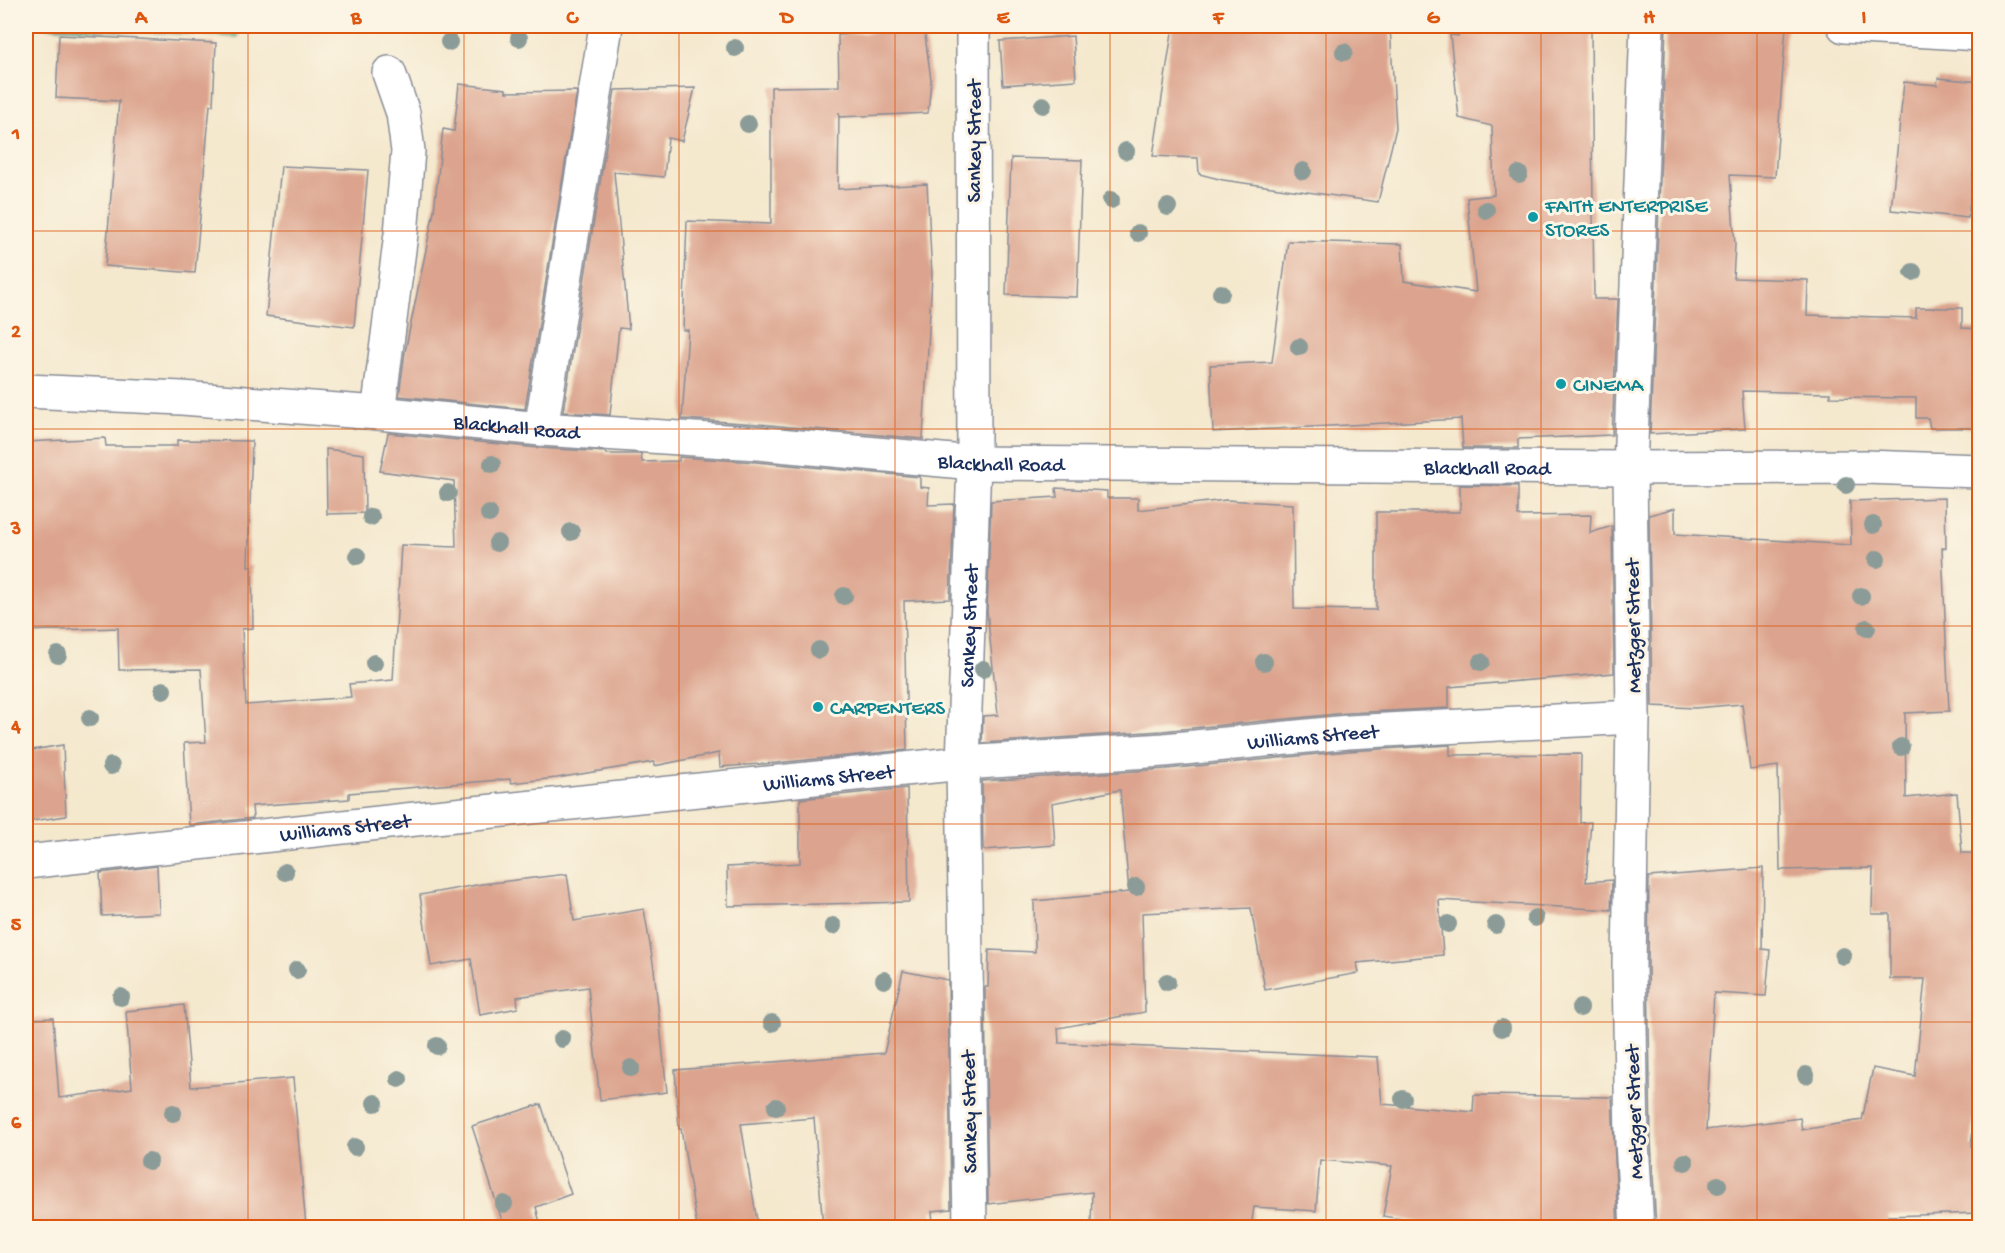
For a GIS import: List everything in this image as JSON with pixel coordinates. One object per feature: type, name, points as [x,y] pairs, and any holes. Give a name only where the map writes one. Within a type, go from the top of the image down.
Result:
[{"type":"street","points":[[541,429],[606,26]]},
{"type":"street","name":"Sankey Street","points":[[970,1227],[963,763],[974,463],[973,26]]},
{"type":"street","name":"Metzger Street","points":[[1637,1227],[1632,1142],[1629,966],[1633,717],[1630,468],[1647,26]]},
{"type":"street","points":[[1844,26],[1980,34]]},
{"type":"street","points":[[378,413],[401,234],[408,151],[403,113],[389,73]]},
{"type":"street","name":"Blackhall Road","points":[[26,391],[182,398],[378,413],[541,429],[757,443],[974,463],[1630,468],[1865,467],[1980,471]]},
{"type":"street","name":"Williams Street","points":[[26,862],[395,821],[963,763],[1164,750],[1348,732],[1633,717]]},
{"type":"green space","points":[[26,26],[239,26],[237,37]]},
{"type":"building","points":[[1173,26],[1390,26],[1396,128],[1378,202],[1223,180],[1199,174],[1198,158],[1153,156]]},
{"type":"building","points":[[1460,26],[1553,26],[1591,31],[1594,299],[1618,299],[1612,435],[1518,439],[1518,448],[1463,448],[1461,419],[1213,432],[1210,365],[1272,362],[1288,241],[1402,244],[1404,281],[1476,292],[1467,198],[1494,195],[1492,126],[1459,118],[1450,35],[1458,36]]},
{"type":"building","points":[[1666,26],[1786,26],[1775,177],[1730,175],[1735,245],[1733,278],[1808,280],[1807,315],[1916,318],[1916,308],[1962,308],[1962,328],[1980,329],[1980,428],[1930,428],[1928,418],[1916,418],[1916,398],[1830,397],[1830,393],[1742,391],[1745,429],[1650,434]]},
{"type":"building","points":[[924,28],[931,80],[928,113],[839,117],[839,112],[838,189],[927,184],[932,275],[923,439],[682,419],[688,330],[683,330],[687,221],[771,224],[771,87],[839,86],[838,35]]},
{"type":"building","points":[[59,35],[216,43],[213,105],[210,105],[195,273],[105,266],[119,101],[56,98]]},
{"type":"building","points":[[1073,36],[1076,80],[1003,85],[1000,41]]},
{"type":"building","points":[[1938,78],[1980,82],[1980,115],[1968,218],[1891,210],[1904,82],[1937,85]]},
{"type":"building","points":[[459,84],[506,89],[506,92],[577,91],[525,409],[399,396],[405,352],[434,211],[443,129],[454,131]]},
{"type":"building","points":[[695,88],[682,141],[668,138],[664,177],[614,172],[629,329],[619,328],[610,415],[563,412],[615,90]]},
{"type":"building","points":[[1011,158],[1082,160],[1077,297],[1006,295]]},
{"type":"building","points":[[281,166],[368,170],[354,327],[266,316]]},
{"type":"building","points":[[388,433],[539,448],[606,452],[606,454],[641,454],[642,462],[679,461],[679,457],[920,477],[920,487],[929,488],[928,505],[954,504],[950,599],[904,601],[907,750],[720,767],[719,753],[654,766],[654,762],[557,778],[511,783],[510,779],[349,793],[349,799],[252,806],[253,818],[189,825],[184,743],[206,742],[201,669],[119,670],[118,628],[26,631],[26,442],[105,438],[106,446],[177,446],[177,440],[252,441],[248,566],[252,566],[253,628],[242,629],[246,705],[351,697],[349,684],[393,680],[401,545],[456,547],[454,481],[380,471]]},
{"type":"building","points":[[326,449],[364,454],[365,513],[327,514]]},
{"type":"building","points":[[1460,485],[1518,486],[1518,516],[1591,515],[1590,533],[1612,526],[1614,673],[1449,687],[1449,708],[1347,713],[1162,731],[982,743],[983,716],[998,715],[987,611],[991,501],[1057,497],[1056,488],[1107,491],[1107,498],[1138,498],[1138,510],[1226,500],[1293,504],[1294,609],[1376,610],[1376,512],[1460,512]]},
{"type":"building","points":[[1945,498],[1946,548],[1942,548],[1949,711],[1905,713],[1906,798],[1957,793],[1962,853],[1980,853],[1980,1071],[1971,1146],[1980,1146],[1980,1213],[1888,1216],[1889,1227],[1656,1227],[1651,1141],[1649,877],[1763,868],[1762,949],[1770,950],[1766,996],[1714,993],[1706,1130],[1800,1118],[1802,1130],[1862,1120],[1873,1068],[1915,1076],[1925,979],[1890,979],[1890,914],[1872,914],[1873,868],[1780,870],[1778,766],[1750,770],[1742,704],[1695,708],[1652,706],[1649,515],[1675,508],[1675,534],[1851,545],[1850,501]]},
{"type":"building","points":[[63,745],[66,816],[26,822],[26,751]]},
{"type":"building","points":[[1450,745],[1450,755],[1581,754],[1580,823],[1591,822],[1586,882],[1612,880],[1611,910],[1439,900],[1443,955],[1357,963],[1359,973],[1265,990],[1251,908],[1142,913],[1145,1012],[1058,1028],[1059,1043],[1378,1057],[1382,1104],[1473,1112],[1474,1095],[1612,1097],[1618,1227],[1447,1227],[1383,1216],[1392,1166],[1320,1160],[1316,1211],[1254,1207],[1251,1227],[1091,1227],[1092,1192],[988,1204],[985,987],[988,987],[989,950],[1035,952],[1034,901],[1129,892],[1120,790],[1052,803],[1055,845],[983,850],[982,781],[1166,769],[1349,751]]},
{"type":"building","points":[[907,788],[909,902],[728,906],[727,867],[800,863],[800,799]]},
{"type":"building","points":[[157,866],[159,913],[102,916],[100,873]]},
{"type":"building","points":[[567,874],[574,921],[644,909],[654,969],[667,1092],[600,1100],[588,987],[517,997],[518,1008],[480,1015],[471,959],[431,966],[420,895],[482,884]]},
{"type":"building","points":[[903,971],[948,980],[951,1209],[932,1211],[933,1224],[894,1227],[823,1227],[814,1118],[741,1124],[758,1227],[697,1227],[681,1129],[679,1129],[675,1070],[884,1053]]},
{"type":"building","points":[[184,1005],[191,1087],[293,1078],[306,1227],[26,1227],[26,1019],[53,1018],[59,1098],[132,1088],[126,1011]]},
{"type":"building","points":[[541,1104],[571,1194],[536,1207],[541,1227],[504,1227],[472,1126]]},
{"type":"place","name":"FAITH ENTERPRISE STORES","points":[[1533,217]]},
{"type":"place","name":"CINEMA","points":[[1561,384]]},
{"type":"place","name":"CARPENTERS","points":[[818,707]]}]
